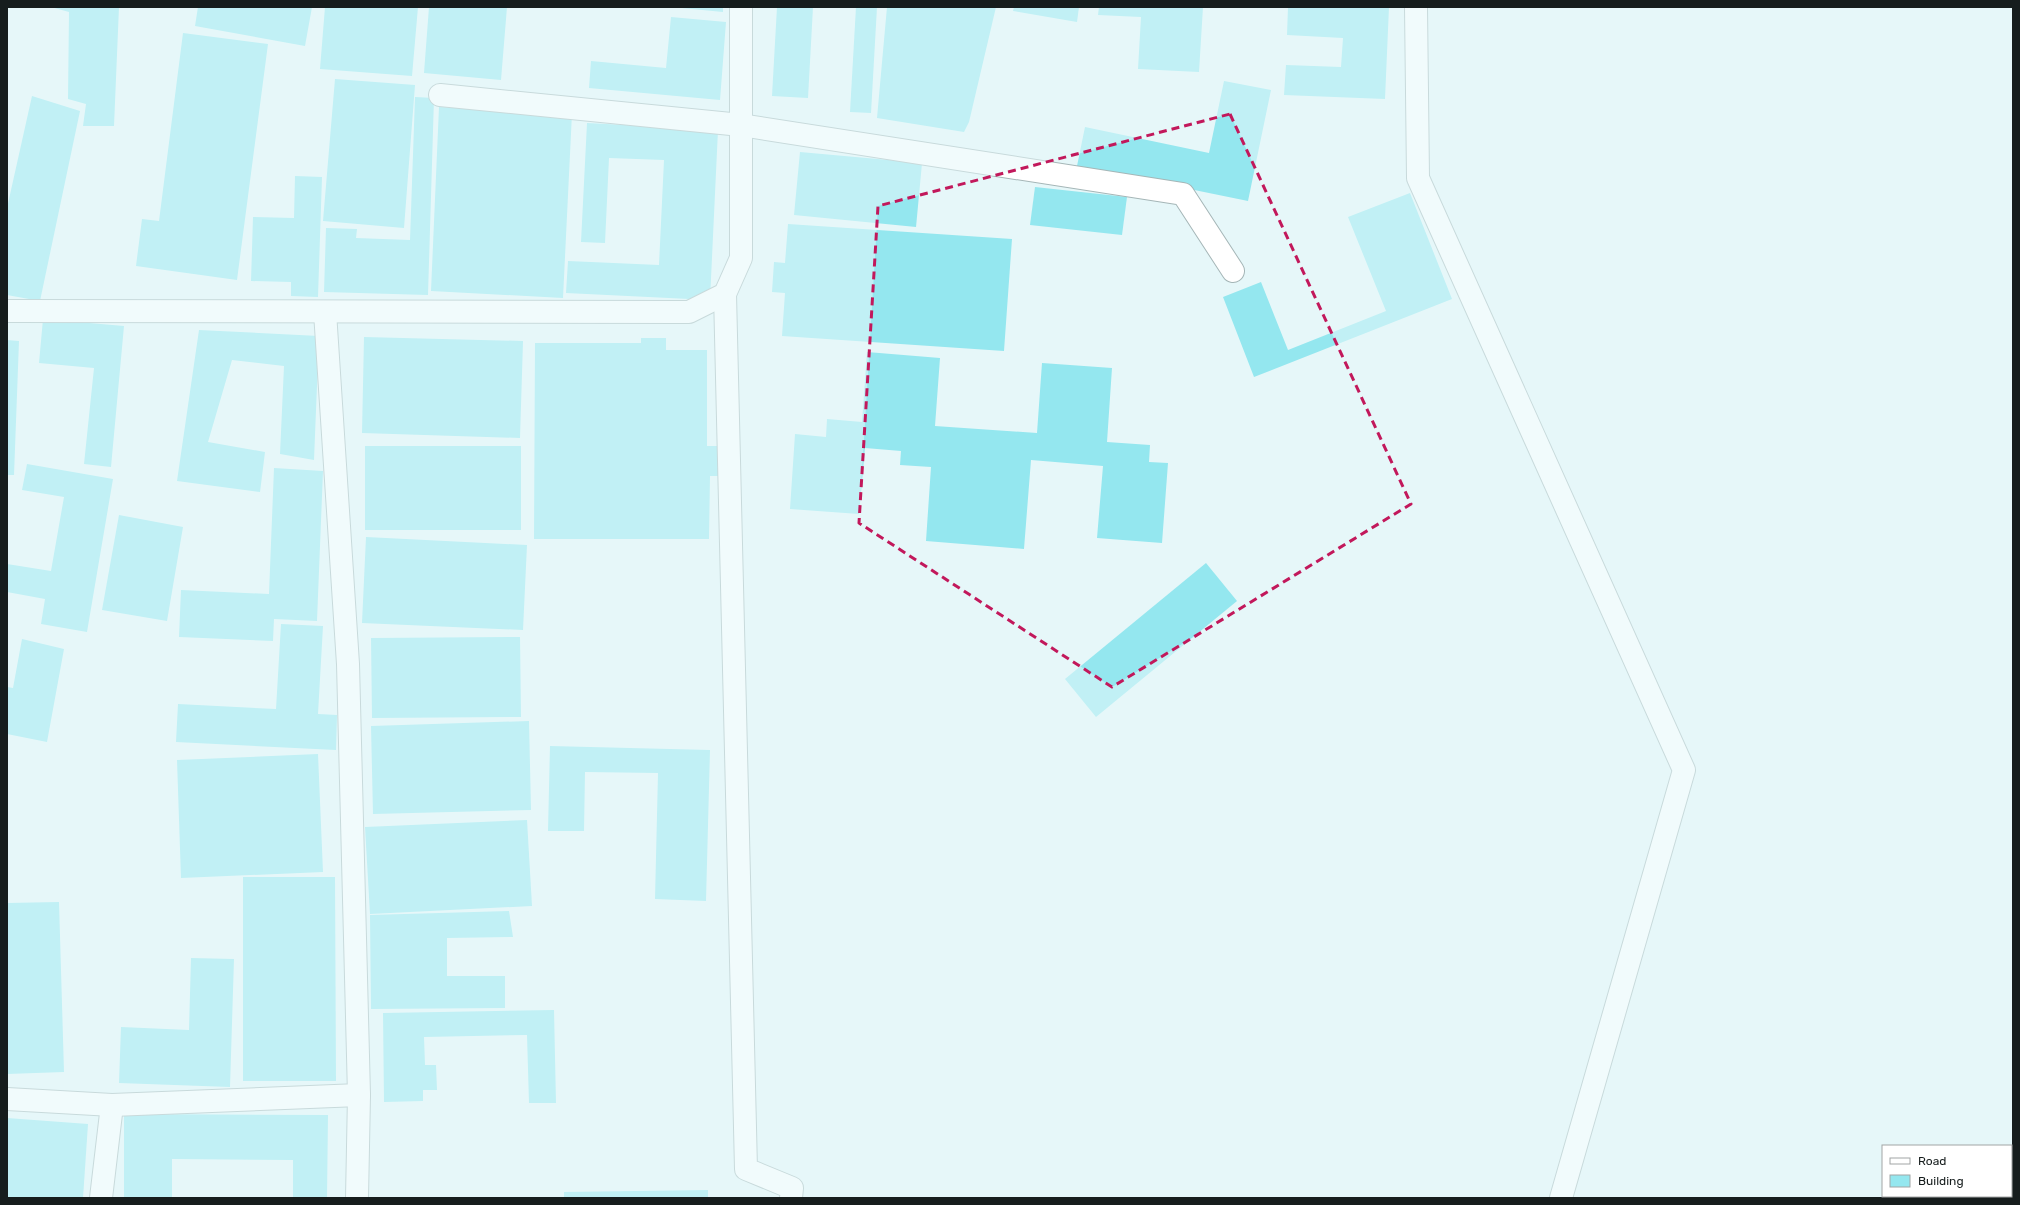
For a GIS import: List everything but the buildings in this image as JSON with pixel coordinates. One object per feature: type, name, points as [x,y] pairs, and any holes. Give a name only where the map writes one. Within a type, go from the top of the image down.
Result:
[{"type":"street","points":[[741,7],[741,258],[725,294],[746,1170],[792,1188],[791,1198]]},
{"type":"street","points":[[1416,7],[1418,178],[1684,770],[1561,1198]]},
{"type":"street","points":[[440,95],[741,125],[1183,194],[1233,271]]},
{"type":"street","points":[[7,311],[689,312],[725,294]]},
{"type":"street","points":[[324,312],[348,664],[359,1095],[357,1198]]},
{"type":"street","points":[[7,1099],[112,1106],[359,1095]]},
{"type":"street","points":[[101,1198],[112,1106]]},
{"type":"highlighted area","points":[[1230,114],[1411,504],[1112,687],[859,523],[878,206]]}]
